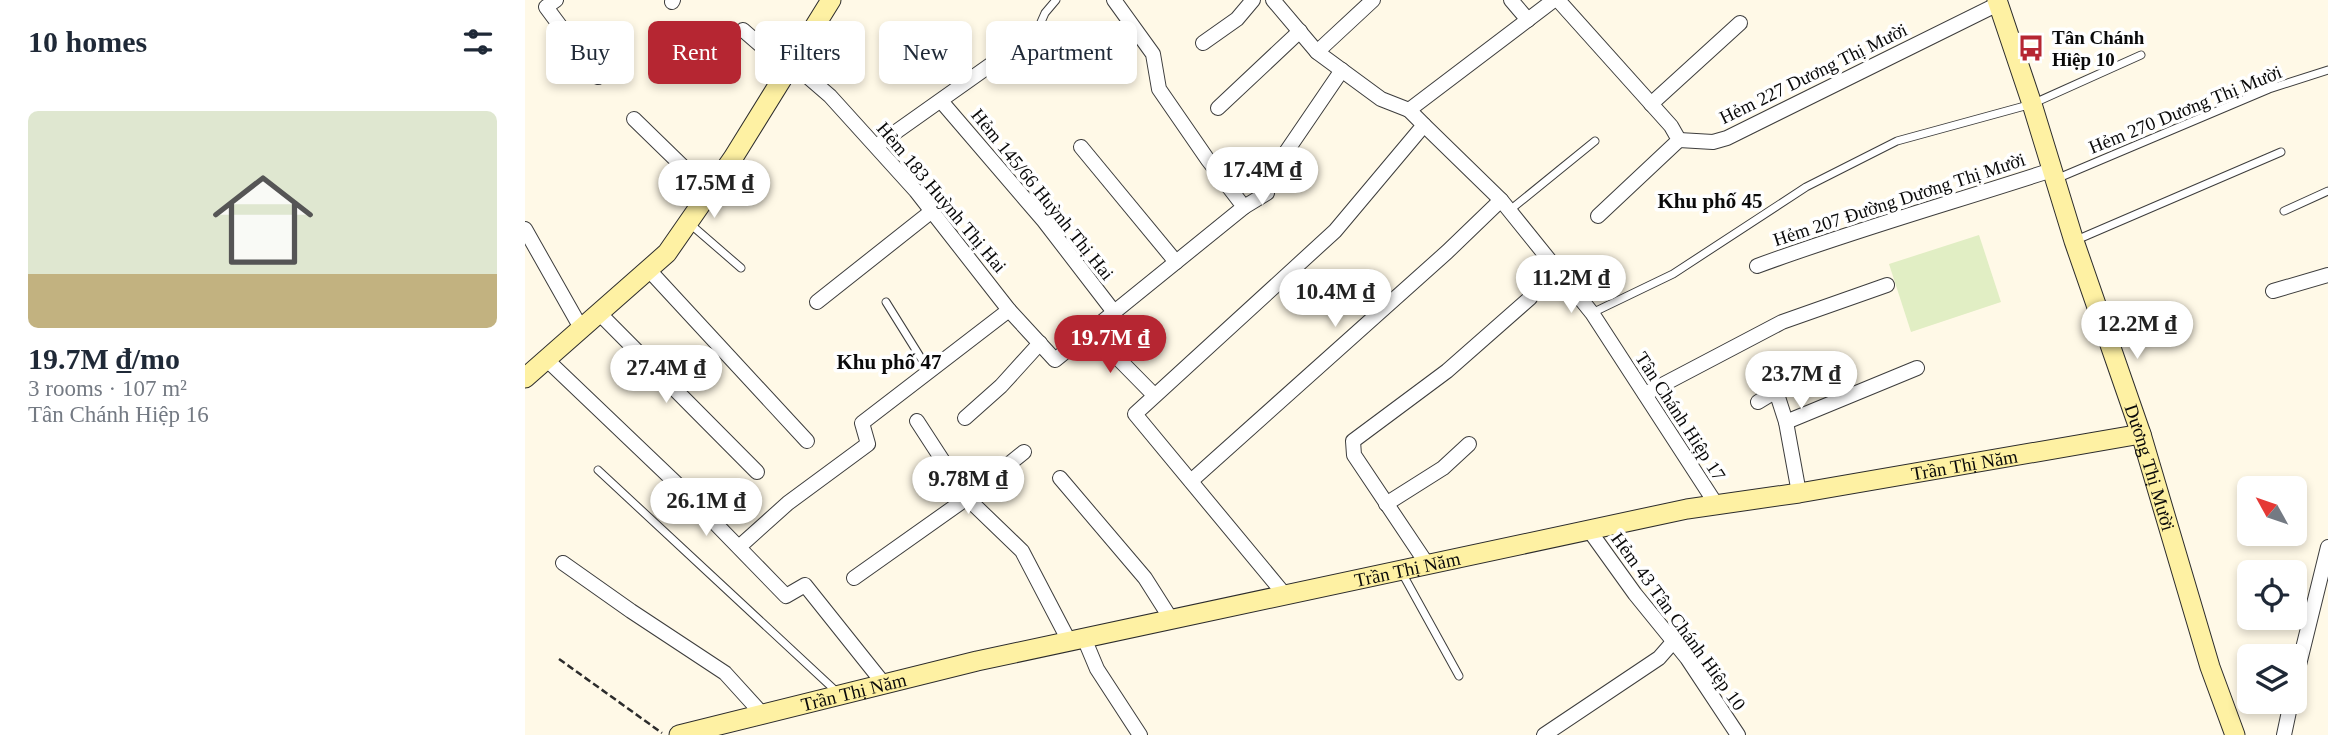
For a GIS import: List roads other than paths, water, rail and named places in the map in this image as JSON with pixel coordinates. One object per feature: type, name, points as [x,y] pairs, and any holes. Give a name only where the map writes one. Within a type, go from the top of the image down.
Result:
[{"type":"street","points":[[556,0],[546,7],[557,21]]},
{"type":"street","points":[[818,21],[831,0]]},
{"type":"street","points":[[1114,0],[1153,54],[1159,89],[1244,207]]},
{"type":"street","points":[[1203,43],[1237,19],[1254,0]]},
{"type":"street","points":[[1273,0],[1317,52],[1381,99],[1409,110],[1556,0],[1651,104],[1679,140],[1598,216]]},
{"type":"street","points":[[1317,52],[1373,0]]},
{"type":"street","points":[[1511,0],[1528,20]]},
{"type":"street","name":"Dương Thị Mười","points":[[1998,2],[2074,241],[2141,435],[2210,667],[2235,735]]},
{"type":"street","name":"Hẻm 227 Dương Thị Mười","points":[[1679,140],[1713,142],[1727,138],[1998,2]]},
{"type":"street","points":[[1651,104],[1740,23]]},
{"type":"street","name":"Hẻm 183 Huỳnh Thị Hai","points":[[743,30],[755,39]]},
{"type":"street","points":[[1218,108],[1300,31]]},
{"type":"street","points":[[876,146],[986,68]]},
{"type":"street","points":[[1282,158],[1342,71]]},
{"type":"street","points":[[526,375],[667,253],[780,84]]},
{"type":"street","name":"Hẻm 183 Huỳnh Thị Hai","points":[[814,84],[830,96],[876,146],[932,211],[1009,310],[1055,360],[1091,331]]},
{"type":"street","name":"Hẻm 145/66 Huỳnh Thị Hai","points":[[941,101],[1044,221],[1114,312]]},
{"type":"street","name":"Tân Chánh Hiệp 17","points":[[1409,110],[1505,205],[1592,313],[1716,504]]},
{"type":"street","points":[[634,120],[709,192]]},
{"type":"street","points":[[1285,595],[1135,414],[1335,231],[1424,125]]},
{"type":"street","points":[[1081,147],[1176,262]]},
{"type":"street","name":"Hẻm 207 Đường Dương Thị Mười","points":[[1757,266],[1817,244],[2054,175]]},
{"type":"street","points":[[1154,395],[1091,331],[1244,207],[1267,193]]},
{"type":"street","points":[[1191,481],[1426,271],[1505,205]]},
{"type":"street","points":[[817,302],[932,211]]},
{"type":"street","points":[[525,229],[581,328]]},
{"type":"street","points":[[648,269],[807,441]]},
{"type":"street","points":[[2273,291],[2328,275]]},
{"type":"street","points":[[1644,394],[1782,322],[1887,285]]},
{"type":"street","points":[[1427,564],[1354,456],[1353,441],[1447,370],[1530,298]]},
{"type":"street","points":[[739,547],[788,503],[868,443],[862,423],[1009,310]]},
{"type":"street","points":[[599,313],[757,472]]},
{"type":"street","points":[[965,418],[1001,386],[1040,343]]},
{"type":"street","points":[[546,359],[615,424],[786,596],[805,585],[884,684]]},
{"type":"street","points":[[1786,422],[1917,368]]},
{"type":"street","points":[[1758,402],[1776,391],[1786,422],[1800,493]]},
{"type":"street","points":[[917,421],[967,498],[1022,551],[1140,735]]},
{"type":"street","name":"Trần Thị Năm","points":[[679,735],[977,661],[1589,530],[1716,504],[1800,493],[2141,435]]},
{"type":"street","points":[[1387,504],[1443,468],[1469,444]]},
{"type":"street","points":[[854,578],[967,498],[1024,452]]},
{"type":"street","points":[[1060,478],[1145,578],[1171,619]]},
{"type":"street","name":"Hẻm 43 Tân Chánh Hiệp 10","points":[[1589,530],[1738,735]]},
{"type":"street","points":[[2304,644],[2328,547]]},
{"type":"street","points":[[563,563],[725,673],[764,716]]},
{"type":"street","points":[[1544,735],[1659,658],[1673,642]]},
{"type":"street","points":[[2284,735],[2288,714]]},
{"type":"lane","points":[[1041,21],[1056,0]]},
{"type":"lane","points":[[1592,313],[1673,274],[1806,187],[1898,141],[2032,104],[2141,55]]},
{"type":"lane","name":"Hẻm 270 Dương Thị Mười","points":[[2054,175],[2269,89],[2328,71]]},
{"type":"lane","points":[[1505,205],[1595,141]]},
{"type":"lane","points":[[2074,241],[2281,152]]},
{"type":"lane","points":[[2284,211],[2328,191]]},
{"type":"lane","points":[[688,222],[741,268]]},
{"type":"lane","points":[[885,302],[929,372]]},
{"type":"lane","points":[[597,470],[841,696]]},
{"type":"lane","points":[[1401,570],[1459,676]]},
{"type":"place","name":"Tân Chánh Hiệp 10","points":[[2031,48]]},
{"type":"district","name":"Khu phố 45","points":[[1710,201]]},
{"type":"district","name":"Khu phố 47","points":[[889,362]]}]
